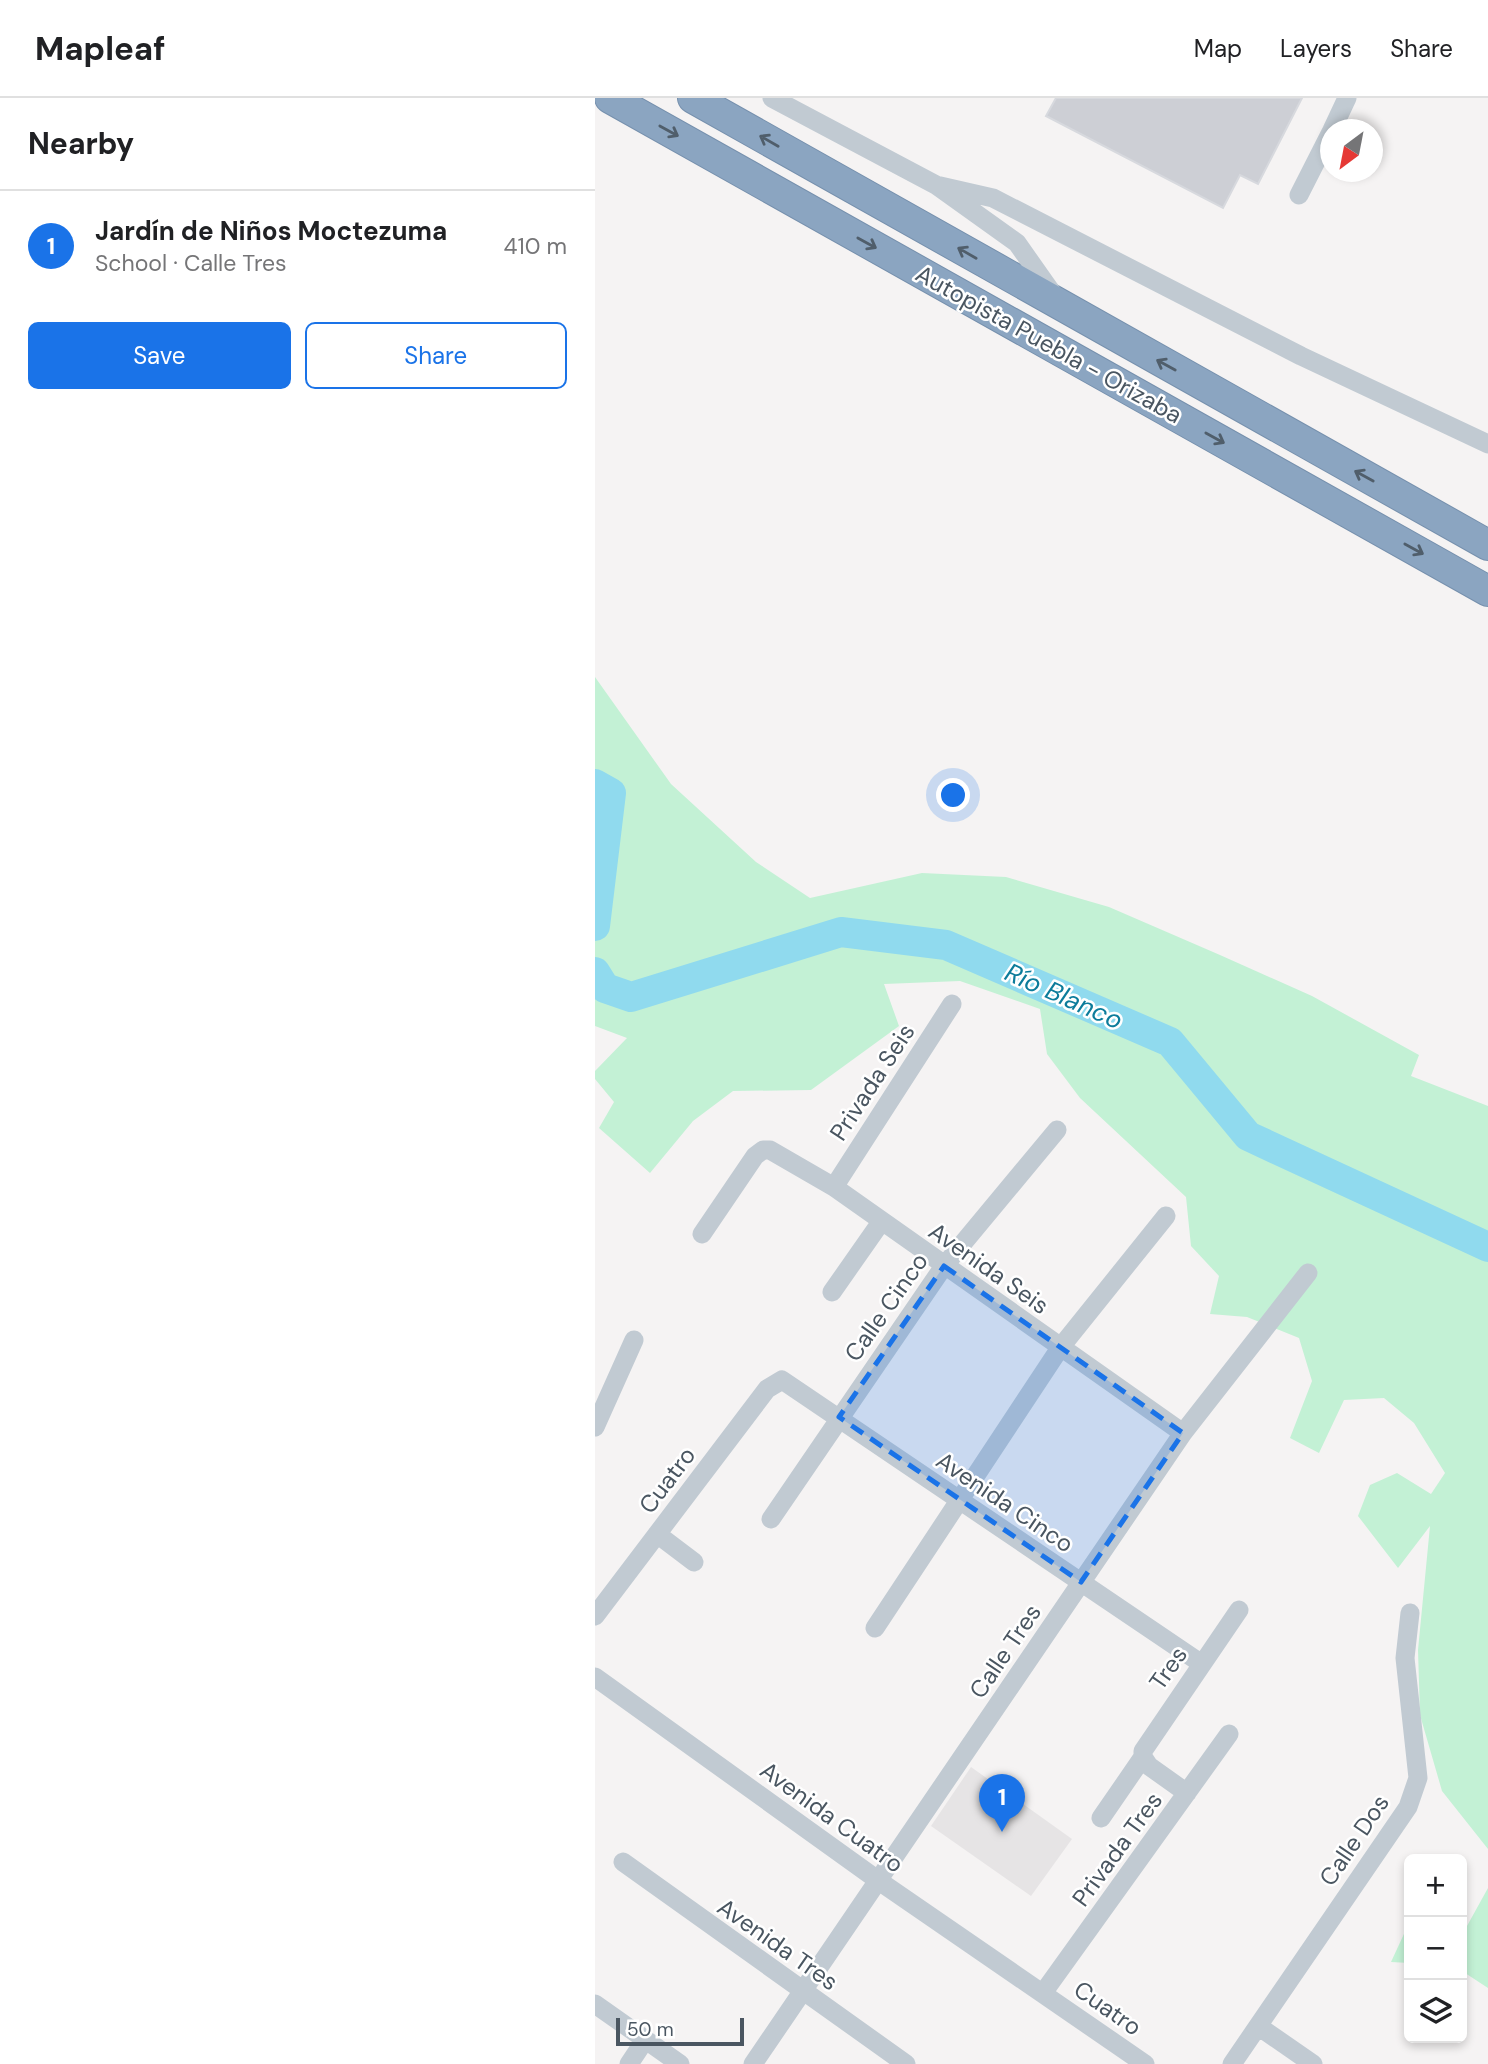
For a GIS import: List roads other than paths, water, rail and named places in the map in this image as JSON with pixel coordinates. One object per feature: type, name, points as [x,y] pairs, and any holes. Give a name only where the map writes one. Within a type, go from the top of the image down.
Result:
[{"type":"highway","name":"Autopista Puebla - Orizaba","points":[[610,98],[1488,591]]},
{"type":"highway","name":"Autopista Puebla - Orizaba","points":[[693,98],[1488,545]]},
{"type":"street","points":[[772,98],[936,185],[1017,243],[1062,307]]},
{"type":"street","points":[[1337,119],[1347,98]]},
{"type":"street","points":[[1299,195],[1320,153]]},
{"type":"street","points":[[936,185],[993,198],[1301,356],[1488,444]]},
{"type":"street","name":"Privada Seis","points":[[834,1187],[953,1004]]},
{"type":"street","name":"Calle Cinco","points":[[771,1519],[944,1266],[1057,1130]]},
{"type":"street","name":"Avenida Seis","points":[[702,1234],[755,1156],[763,1150],[770,1150],[834,1187],[1183,1433]]},
{"type":"street","points":[[875,1628],[1061,1348],[1166,1216]]},
{"type":"street","points":[[832,1292],[881,1222]]},
{"type":"street","name":"Calle Tres","points":[[753,2064],[1183,1433],[1308,1273]]},
{"type":"street","points":[[595,1427],[634,1340]]},
{"type":"street","name":"Avenida Cinco","points":[[782,1380],[1202,1664]]},
{"type":"street","name":"Cuatro","points":[[595,1616],[767,1389],[782,1380]]},
{"type":"street","points":[[657,1534],[694,1562]]},
{"type":"street","name":"Tres","points":[[1101,1818],[1143,1757],[1143,1751],[1150,1740],[1239,1610]]},
{"type":"street","name":"Calle Dos","points":[[1232,2064],[1408,1807],[1415,1791],[1418,1778],[1405,1658],[1410,1613]]},
{"type":"street","name":"Avenida Cuatro","points":[[595,1677],[879,1881],[1043,1993]]},
{"type":"street","name":"Privada Tres","points":[[1043,1993],[1229,1734]]},
{"type":"street","points":[[1143,1757],[1149,1766],[1187,1793]]},
{"type":"street","name":"Avenida Tres","points":[[623,1863],[906,2064]]},
{"type":"street","name":"Cuatro","points":[[1043,1993],[1145,2064]]},
{"type":"street","points":[[595,2004],[680,2064]]},
{"type":"street","points":[[1258,2026],[1313,2064]]},
{"type":"street","points":[[629,2064],[645,2040]]},
{"type":"waterway","name":"Río Blanco","points":[[595,784],[611,793],[595,926]]},
{"type":"waterway","name":"Río Blanco","points":[[595,972],[605,988],[631,997],[841,932],[946,945],[1170,1042],[1248,1136],[1488,1247]]},
{"type":"place","name":"Jardín de Niños Moctezuma","points":[[1002,1832]]}]
